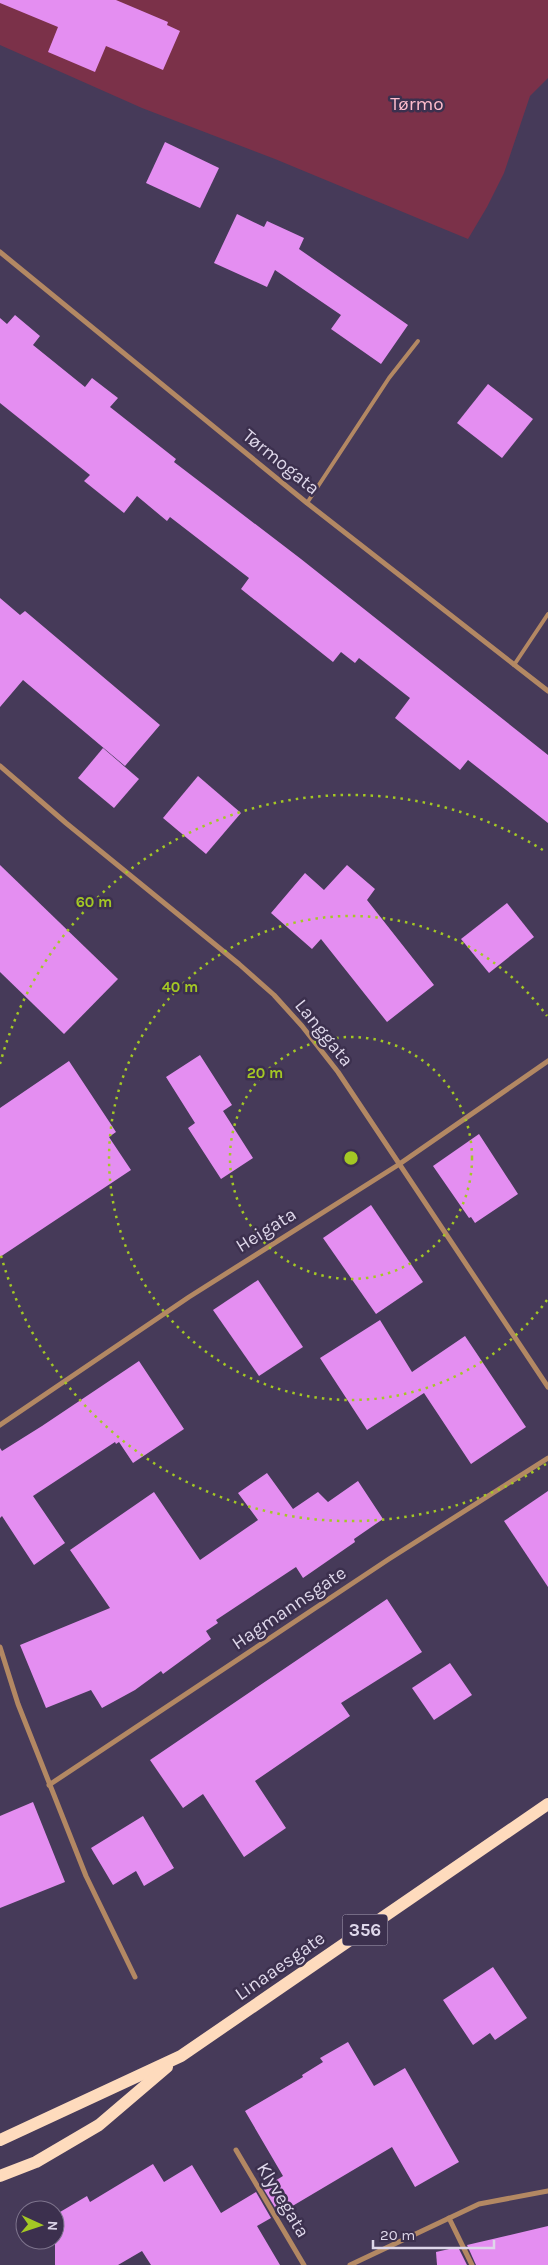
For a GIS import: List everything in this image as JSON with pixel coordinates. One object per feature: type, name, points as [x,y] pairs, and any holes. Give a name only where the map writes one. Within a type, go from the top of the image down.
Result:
[{"type":"main road","name":"Linaaesgate","points":[[0,2176],[36,2162],[99,2125],[181,2056],[548,1804]]},
{"type":"main road","name":"Linaaesgate","points":[[0,2140],[181,2056]]},
{"type":"street","name":"Tørmogata","points":[[0,252],[307,502],[548,691]]},
{"type":"street","name":"Langgata","points":[[0,766],[66,823],[239,964],[274,995],[302,1026],[338,1072],[398,1165],[548,1387]]},
{"type":"street","name":"Heigata","points":[[0,1425],[189,1297],[398,1165],[548,1061]]},
{"type":"street","name":"Hagmannsgate","points":[[49,1785],[389,1559],[548,1458]]},
{"type":"street","points":[[0,1647],[18,1704],[86,1876],[136,1977]]},
{"type":"street","name":"Klyvegata","points":[[236,2150],[304,2265]]},
{"type":"street","points":[[350,2265],[479,2204],[548,2190]]},
{"type":"street","points":[[449,2218],[472,2265]]},
{"type":"lane","points":[[307,502],[389,378],[418,342]]},
{"type":"lane","points":[[514,665],[548,614]]},
{"type":"green space","name":"Tørmo","points":[[0,0],[548,0],[548,78],[530,96],[504,173],[468,239],[275,159],[142,108],[0,45]]},
{"type":"building","points":[[0,0],[116,0],[168,22],[167,25],[180,31],[163,70],[106,46],[95,72],[48,52],[58,27],[0,3]]},
{"type":"building","points":[[165,142],[219,168],[200,208],[146,183]]},
{"type":"building","points":[[237,214],[264,227],[267,221],[304,238],[299,249],[408,325],[381,364],[331,329],[341,315],[275,270],[267,287],[214,263]]},
{"type":"building","points":[[15,315],[40,336],[33,345],[85,387],[92,378],[118,398],[110,407],[176,459],[174,462],[301,559],[548,755],[548,823],[468,760],[460,770],[395,718],[410,698],[359,658],[355,663],[341,652],[333,662],[241,589],[249,578],[170,517],[167,521],[137,496],[124,513],[84,481],[90,475],[0,403],[0,318],[7,324]]},
{"type":"building","points":[[488,384],[533,419],[502,458],[457,423]]},
{"type":"building","points":[[0,598],[20,615],[25,611],[160,725],[125,766],[23,680],[0,707]]},
{"type":"building","points":[[103,748],[139,779],[114,808],[78,778]]},
{"type":"building","points":[[198,776],[241,813],[206,854],[163,818]]},
{"type":"building","points":[[0,865],[118,979],[64,1034],[0,972]]},
{"type":"building","points":[[347,865],[375,889],[367,900],[434,985],[387,1022],[321,939],[312,949],[271,913],[305,873],[324,890]]},
{"type":"building","points":[[507,903],[534,937],[489,973],[461,939]]},
{"type":"building","points":[[200,1055],[232,1105],[223,1111],[253,1158],[221,1179],[188,1128],[195,1123],[166,1077]]},
{"type":"building","points":[[69,1061],[116,1132],[109,1137],[131,1170],[0,1257],[0,1108]]},
{"type":"building","points":[[479,1134],[518,1194],[475,1223],[471,1217],[469,1218],[433,1166]]},
{"type":"building","points":[[371,1205],[423,1282],[376,1314],[323,1238]]},
{"type":"building","points":[[258,1280],[303,1347],[259,1376],[213,1310]]},
{"type":"building","points":[[380,1320],[412,1372],[465,1336],[526,1427],[471,1464],[424,1393],[367,1430],[320,1358]]},
{"type":"building","points":[[139,1361],[184,1429],[133,1463],[119,1442],[116,1444],[115,1442],[33,1496],[65,1543],[34,1565],[2,1516],[0,1518],[0,1448],[2,1451],[42,1426]]},
{"type":"building","points":[[267,1473],[293,1509],[318,1492],[328,1502],[358,1481],[383,1519],[354,1539],[355,1542],[303,1578],[296,1567],[216,1620],[218,1623],[206,1631],[211,1639],[163,1674],[161,1671],[135,1690],[102,1708],[91,1690],[46,1708],[20,1645],[110,1608],[70,1550],[154,1492],[200,1560],[258,1520],[238,1493]]},
{"type":"building","points":[[548,1491],[548,1587],[504,1521]]},
{"type":"building","points":[[387,1599],[422,1652],[341,1703],[350,1716],[255,1781],[286,1828],[244,1857],[203,1794],[183,1808],[150,1760]]},
{"type":"building","points":[[450,1663],[472,1695],[434,1720],[412,1688]]},
{"type":"building","points":[[33,1802],[65,1882],[0,1908],[0,1816]]},
{"type":"building","points":[[143,1816],[174,1868],[144,1886],[136,1871],[113,1885],[91,1848]]},
{"type":"building","points":[[493,1967],[527,2018],[495,2040],[490,2033],[473,2045],[443,2000]]},
{"type":"building","points":[[348,2042],[374,2086],[405,2068],[459,2162],[415,2187],[392,2147],[279,2214],[263,2188],[283,2176],[245,2111],[303,2077],[302,2075],[323,2062],[320,2058]]},
{"type":"building","points":[[153,2164],[164,2182],[192,2165],[221,2213],[256,2192],[271,2218],[257,2226],[280,2265],[151,2265],[142,2251],[118,2265],[55,2265],[55,2250],[65,2250],[65,2209],[87,2196],[90,2202]]},
{"type":"building","points":[[548,2226],[548,2265],[476,2265],[467,2245]]},
{"type":"building","points":[[458,2247],[467,2265],[437,2265],[436,2252]]}]
